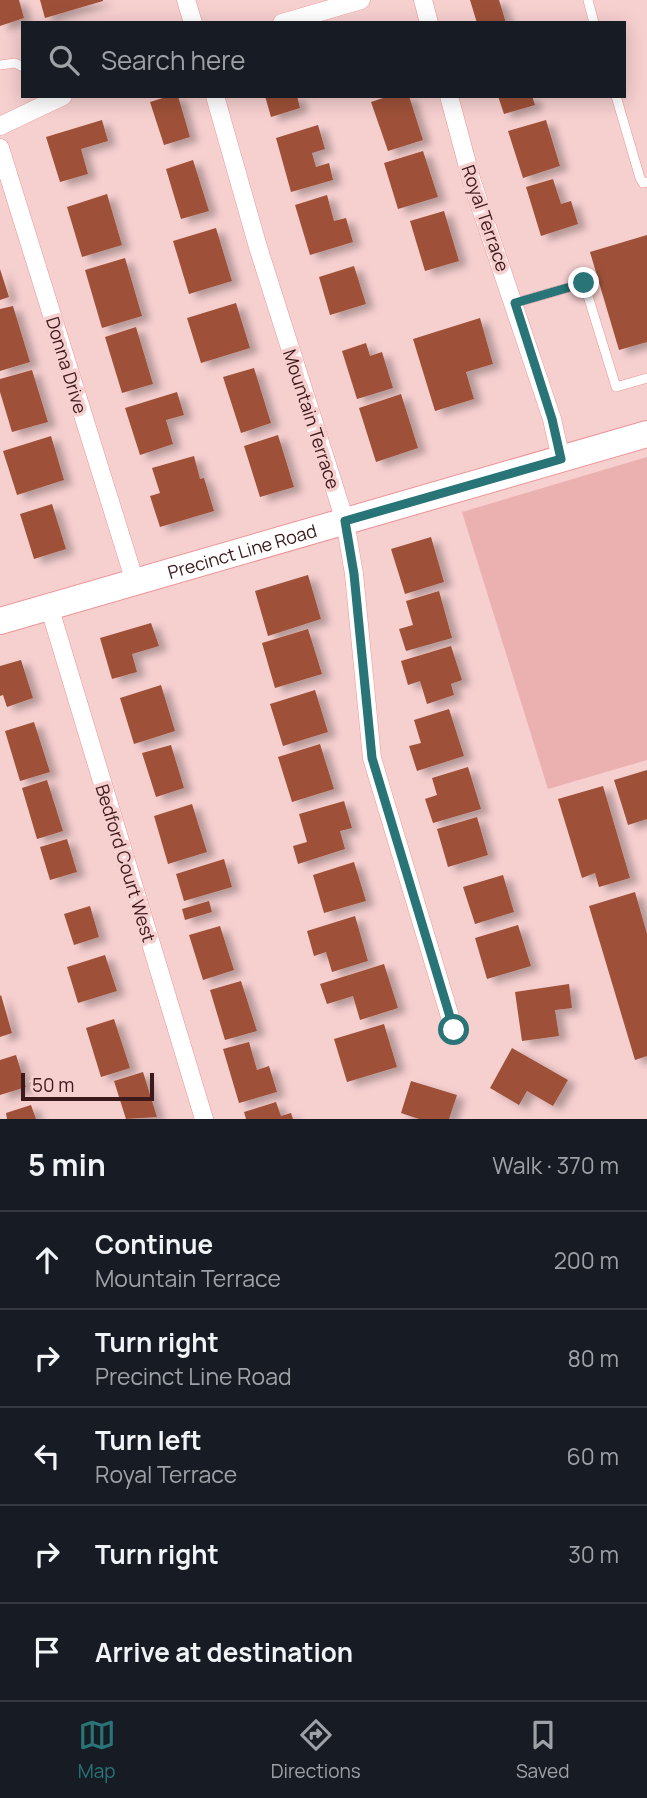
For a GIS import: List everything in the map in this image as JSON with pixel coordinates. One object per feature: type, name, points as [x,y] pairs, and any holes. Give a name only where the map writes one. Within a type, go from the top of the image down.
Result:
[{"type":"main road","name":"Precinct Line Road","points":[[0,621],[647,434]]},
{"type":"street","points":[[186,0],[192,21]]},
{"type":"street","points":[[289,21],[361,0]]},
{"type":"street","points":[[423,0],[428,21]]},
{"type":"street","points":[[0,126],[56,98]]},
{"type":"street","name":"Mountain Terrace","points":[[216,98],[258,247],[345,521],[354,574],[372,758],[454,1030]]},
{"type":"street","name":"Royal Terrace","points":[[450,98],[472,182],[515,303],[552,419],[561,459]]},
{"type":"street","name":"Donna Drive","points":[[0,148],[135,582]]},
{"type":"street","name":"Bedford Court West","points":[[49,606],[204,1119]]},
{"type":"lane","points":[[588,0],[593,21]]},
{"type":"lane","points":[[0,65],[15,63],[21,66]]},
{"type":"lane","points":[[617,98],[640,178],[643,183],[647,182]]},
{"type":"lane","points":[[515,303],[584,283],[616,387],[647,378]]},
{"type":"shaded area","points":[[647,457],[647,760],[548,789],[462,512]]},
{"type":"building","points":[[0,0],[19,0],[24,18],[0,26]]},
{"type":"building","points":[[40,0],[103,0],[103,1],[45,18]]},
{"type":"building","points":[[470,0],[499,0],[505,21],[476,21]]},
{"type":"building","points":[[163,98],[179,98],[190,137],[164,145],[150,102]]},
{"type":"building","points":[[266,98],[298,98],[300,108],[271,117]]},
{"type":"building","points":[[383,98],[410,98],[423,140],[388,151],[371,102]]},
{"type":"building","points":[[499,98],[533,98],[535,105],[504,114]]},
{"type":"building","points":[[102,120],[108,141],[81,149],[88,174],[60,182],[46,137]]},
{"type":"building","points":[[546,120],[560,166],[523,178],[508,131]]},
{"type":"building","points":[[318,125],[325,149],[312,153],[316,167],[329,163],[333,180],[291,192],[276,138]]},
{"type":"building","points":[[423,151],[438,197],[398,209],[384,163]]},
{"type":"building","points":[[193,160],[209,211],[181,219],[166,169]]},
{"type":"building","points":[[553,179],[561,204],[571,201],[578,224],[541,236],[526,187]]},
{"type":"building","points":[[107,194],[122,245],[82,257],[67,207]]},
{"type":"building","points":[[327,195],[334,221],[346,218],[353,242],[310,255],[295,205]]},
{"type":"building","points":[[444,211],[459,261],[425,271],[410,221]]},
{"type":"building","points":[[216,228],[232,281],[189,294],[173,241]]},
{"type":"building","points":[[647,235],[647,342],[619,350],[590,252]]},
{"type":"building","points":[[125,258],[142,316],[102,328],[85,270]]},
{"type":"building","points":[[354,266],[366,304],[330,315],[319,277]]},
{"type":"building","points":[[0,269],[9,297],[0,300]]},
{"type":"building","points":[[236,303],[250,348],[201,363],[187,318]]},
{"type":"building","points":[[13,306],[30,362],[0,371],[0,309]]},
{"type":"building","points":[[480,318],[493,364],[466,372],[474,399],[435,411],[413,339]]},
{"type":"building","points":[[136,327],[153,384],[122,393],[105,337]]},
{"type":"building","points":[[366,343],[370,356],[382,352],[393,388],[357,399],[342,351]]},
{"type":"building","points":[[254,368],[271,423],[241,433],[223,377]]},
{"type":"building","points":[[32,370],[48,422],[12,432],[0,392],[0,379]]},
{"type":"building","points":[[177,392],[184,415],[166,420],[173,444],[140,455],[125,408]]},
{"type":"building","points":[[401,394],[418,448],[376,462],[359,408]]},
{"type":"building","points":[[278,435],[294,487],[260,497],[244,446]]},
{"type":"building","points":[[51,436],[64,480],[17,495],[3,451]]},
{"type":"building","points":[[194,456],[200,479],[204,478],[214,511],[160,527],[150,496],[160,493],[152,468]]},
{"type":"building","points":[[52,504],[66,549],[34,559],[20,514]]},
{"type":"building","points":[[431,537],[444,582],[405,594],[391,549]]},
{"type":"building","points":[[308,575],[321,619],[268,636],[255,591]]},
{"type":"building","points":[[439,591],[452,638],[406,651],[399,629],[413,625],[406,601]]},
{"type":"building","points":[[151,623],[159,646],[132,654],[137,672],[112,679],[100,638]]},
{"type":"building","points":[[308,629],[322,674],[275,688],[262,643]]},
{"type":"building","points":[[451,646],[462,680],[451,684],[454,695],[427,704],[420,681],[408,685],[401,661]]},
{"type":"building","points":[[21,660],[33,698],[7,707],[3,695],[0,696],[0,666]]},
{"type":"building","points":[[161,685],[175,731],[134,744],[120,698]]},
{"type":"building","points":[[315,690],[328,732],[283,746],[270,704]]},
{"type":"building","points":[[449,709],[464,756],[417,771],[409,746],[421,743],[414,720]]},
{"type":"building","points":[[34,722],[50,772],[20,781],[5,731]]},
{"type":"building","points":[[320,744],[334,789],[292,802],[278,757]]},
{"type":"building","points":[[171,745],[184,788],[156,797],[142,753]]},
{"type":"building","points":[[468,767],[481,809],[433,823],[425,799],[437,795],[432,778]]},
{"type":"building","points":[[647,770],[647,819],[628,825],[614,780]]},
{"type":"building","points":[[47,780],[63,831],[37,839],[22,788]]},
{"type":"building","points":[[603,786],[630,878],[599,887],[595,873],[582,878],[558,799]]},
{"type":"building","points":[[344,801],[352,828],[340,831],[345,849],[298,864],[293,846],[307,842],[299,814]]},
{"type":"building","points":[[192,804],[207,852],[168,864],[154,816]]},
{"type":"building","points":[[477,817],[488,855],[448,867],[437,829]]},
{"type":"building","points":[[67,839],[77,872],[50,880],[40,847]]},
{"type":"building","points":[[224,859],[232,887],[184,901],[176,874]]},
{"type":"building","points":[[354,862],[366,901],[324,913],[313,875]]},
{"type":"building","points":[[503,875],[514,912],[475,924],[463,887]]},
{"type":"building","points":[[635,892],[647,934],[647,1056],[635,1060],[589,906]]},
{"type":"building","points":[[209,901],[212,912],[185,920],[182,909]]},
{"type":"building","points":[[90,906],[99,937],[74,945],[64,914]]},
{"type":"building","points":[[355,916],[368,961],[332,972],[326,952],[314,956],[307,931]]},
{"type":"building","points":[[518,925],[531,966],[487,979],[475,938]]},
{"type":"building","points":[[220,926],[234,970],[203,980],[189,935]]},
{"type":"building","points":[[105,955],[117,991],[78,1003],[67,967]]},
{"type":"building","points":[[384,964],[398,1008],[360,1020],[353,996],[327,1004],[320,984]]},
{"type":"building","points":[[241,981],[257,1031],[225,1040],[210,990]]},
{"type":"building","points":[[569,984],[572,1008],[555,1010],[559,1036],[522,1041],[515,992]]},
{"type":"building","points":[[0,996],[12,1033],[0,1037]]},
{"type":"building","points":[[114,1019],[130,1068],[101,1077],[86,1028]]},
{"type":"building","points":[[384,1024],[397,1067],[347,1082],[334,1039]]},
{"type":"building","points":[[249,1042],[257,1070],[269,1066],[277,1092],[239,1103],[223,1049]]},
{"type":"building","points":[[512,1048],[568,1080],[553,1106],[527,1091],[519,1105],[490,1088]]},
{"type":"building","points":[[16,1055],[26,1087],[0,1095],[0,1060]]},
{"type":"building","points":[[143,1072],[157,1117],[126,1119],[114,1081]]},
{"type":"building","points":[[411,1081],[457,1095],[449,1119],[419,1119],[401,1113]]},
{"type":"building","points":[[276,1102],[281,1116],[291,1113],[293,1119],[246,1119],[244,1112]]},
{"type":"building","points":[[31,1105],[36,1119],[7,1119],[6,1113]]},
{"type":"route","points":[[454,1030],[372,758],[354,574],[345,521],[561,459],[552,419],[515,303],[584,283]]}]
